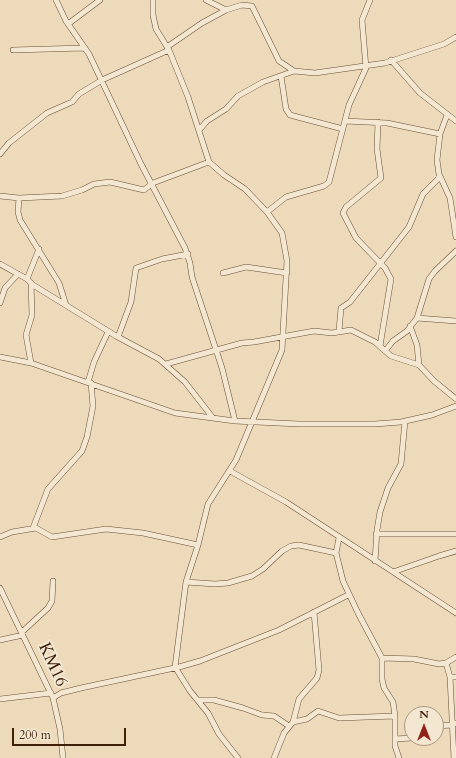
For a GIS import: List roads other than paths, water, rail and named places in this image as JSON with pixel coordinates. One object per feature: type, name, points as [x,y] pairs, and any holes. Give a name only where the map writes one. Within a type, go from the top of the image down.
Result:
[{"type":"street","points":[[56,0],[68,24],[84,48],[102,80],[141,164],[153,183],[188,254],[192,277],[217,350],[237,422],[243,425],[247,433]]},
{"type":"street","points":[[68,24],[100,0]]},
{"type":"street","points":[[153,0],[153,15],[156,29],[168,48],[200,129],[210,162],[224,175],[245,189],[267,212],[282,233],[287,261],[284,337],[282,350],[230,471],[210,500],[186,582],[175,667],[190,691],[208,713],[219,734],[238,758]]},
{"type":"street","points":[[206,0],[226,10]]},
{"type":"street","points":[[267,212],[286,197],[327,185],[349,105],[366,66],[362,20],[370,0]]},
{"type":"street","points":[[0,154],[9,144],[41,117],[72,102],[79,94],[102,80],[168,48],[202,22],[226,10],[242,5],[252,6],[278,59],[294,71]]},
{"type":"street","points":[[200,129],[207,121],[226,109],[238,96],[249,89],[294,71],[315,73],[366,66],[444,44],[456,37]]},
{"type":"street","points":[[13,50],[84,48]]},
{"type":"street","points":[[391,60],[420,93],[456,121]]},
{"type":"street","points":[[286,66],[283,75],[286,109],[290,115],[343,129]]},
{"type":"street","points":[[447,115],[440,134],[437,160],[440,177],[450,198],[456,237]]},
{"type":"street","points":[[345,121],[378,122],[440,134]]},
{"type":"street","points":[[378,122],[377,149],[381,178],[346,207],[343,213],[356,238],[381,263],[390,279],[380,346]]},
{"type":"street","points":[[0,196],[19,198],[62,196],[82,190],[94,184],[108,182],[144,190],[153,183],[210,162]]},
{"type":"street","points":[[339,331],[341,308],[350,302],[413,221],[415,211],[423,194],[440,177]]},
{"type":"street","points":[[19,198],[18,216],[51,273],[59,283],[66,305]]},
{"type":"street","points":[[32,363],[26,334],[32,315],[29,281],[38,249]]},
{"type":"street","points":[[385,351],[393,341],[404,334],[417,318],[429,279],[434,271],[456,251]]},
{"type":"street","points":[[118,337],[131,302],[136,268],[162,259],[188,254]]},
{"type":"street","points":[[0,264],[108,332],[136,345],[166,364],[185,382],[213,418]]},
{"type":"street","points":[[223,273],[246,267],[287,273]]},
{"type":"street","points":[[0,303],[5,288],[18,274]]},
{"type":"street","points":[[417,318],[456,321]]},
{"type":"street","points":[[410,326],[417,345],[420,365]]},
{"type":"street","points":[[166,364],[242,343],[314,331],[332,333],[351,330],[380,346],[391,356],[420,365],[434,381],[456,399]]},
{"type":"street","points":[[33,528],[48,489],[82,451],[88,430],[93,397],[89,382],[94,362],[108,332]]},
{"type":"street","points":[[0,357],[32,363],[175,413],[237,422],[375,424],[405,421],[432,415],[456,406]]},
{"type":"street","points":[[93,397],[103,387]]},
{"type":"street","points":[[375,561],[376,534],[380,512],[388,488],[401,464],[405,421]]},
{"type":"street","points":[[230,471],[286,502],[338,538],[416,585],[456,613]]},
{"type":"street","points":[[0,537],[12,532],[33,528],[40,529],[52,537],[94,530],[122,530],[198,545]]},
{"type":"street","points":[[376,534],[456,534]]},
{"type":"street","points":[[338,538],[336,553],[337,561],[348,595],[382,658],[382,684],[392,698],[395,716],[395,746],[399,758]]},
{"type":"street","points":[[186,582],[228,583],[252,576],[263,569],[286,547],[291,546],[299,545],[336,553]]},
{"type":"street","points":[[393,572],[439,556],[456,552]]},
{"type":"street","points":[[0,640],[22,633],[48,608],[52,601],[53,580]]},
{"type":"street","name":"KM16","points":[[0,588],[52,696],[60,729],[63,758]]},
{"type":"street","points":[[0,699],[52,696],[87,686],[193,663],[279,630],[348,595]]},
{"type":"street","points":[[274,758],[278,744],[293,722],[299,699],[317,678],[319,670],[314,612]]},
{"type":"street","points":[[382,658],[414,659],[439,664],[446,663],[456,657]]},
{"type":"street","points":[[446,663],[450,677],[454,724],[454,758]]},
{"type":"street","points":[[450,677],[456,677]]},
{"type":"street","points":[[198,700],[214,700],[262,715],[274,716],[289,726]]},
{"type":"street","points":[[293,722],[307,719],[318,711],[339,718],[395,716]]},
{"type":"street","points":[[444,725],[454,724]]},
{"type":"street","points":[[395,739],[404,738]]}]
